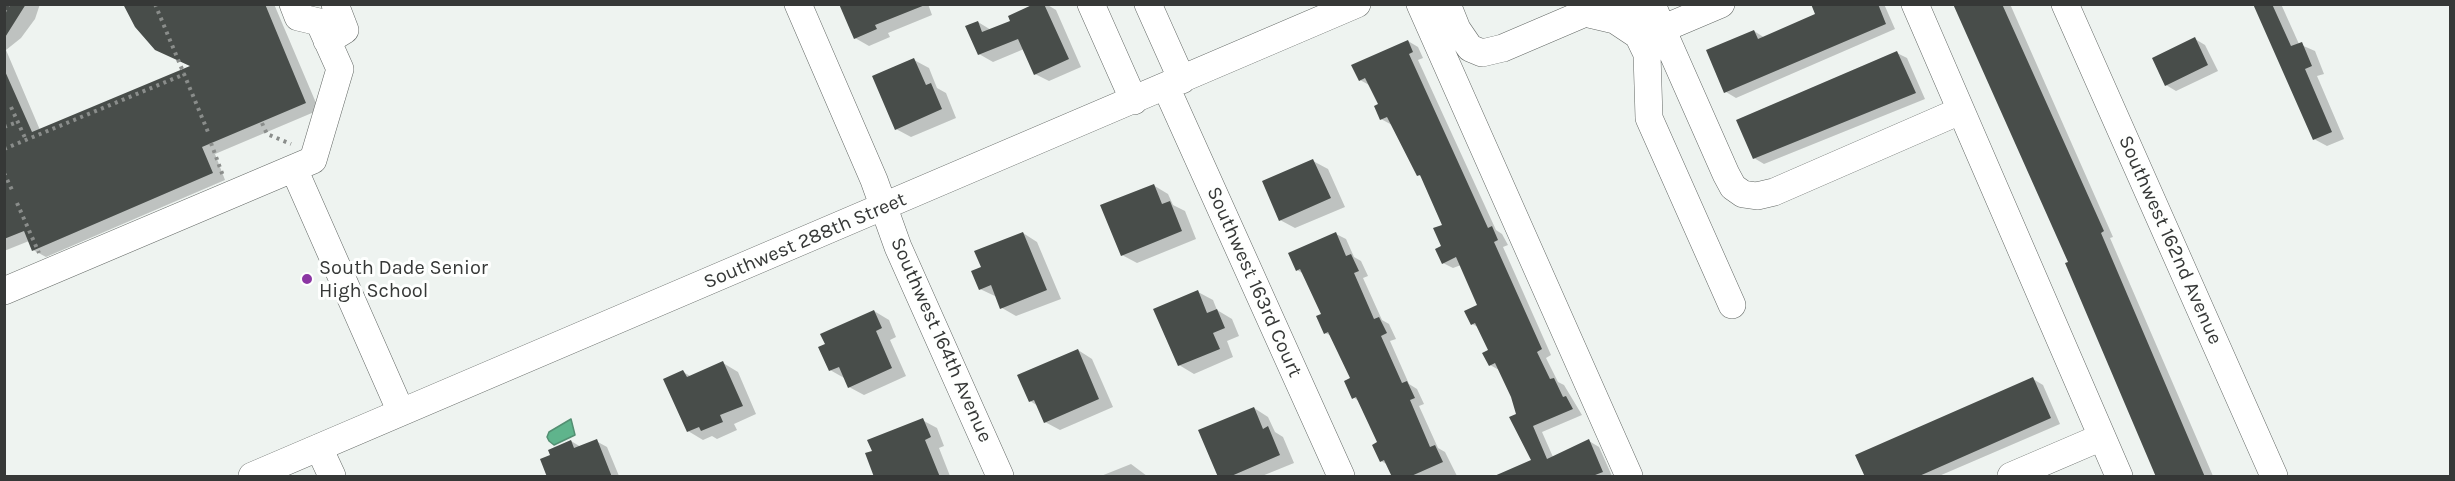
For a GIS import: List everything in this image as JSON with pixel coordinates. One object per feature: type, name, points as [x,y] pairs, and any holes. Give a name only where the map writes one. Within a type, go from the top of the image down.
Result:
[{"type":"street","points":[[4,291],[294,157],[314,160],[340,69],[319,22],[298,17],[293,4]]},
{"type":"street","points":[[327,41],[345,30],[335,4]]},
{"type":"street","name":"Southwest 164th Avenue","points":[[798,4],[884,208],[898,247],[1000,477]]},
{"type":"street","points":[[1091,4],[1134,101]]},
{"type":"street","name":"Southwest 163rd Court","points":[[1149,4],[1174,84],[1341,477]]},
{"type":"street","name":"Southwest 288th Street","points":[[252,477],[1357,4]]},
{"type":"street","points":[[1420,4],[1629,477]]},
{"type":"street","points":[[1447,4],[1457,29],[1470,48],[1482,53],[1503,48],[1585,13],[1615,20],[1636,34]]},
{"type":"street","points":[[1623,4],[1647,54],[1648,118],[1732,305]]},
{"type":"street","points":[[1652,4],[1726,174],[1733,187],[1743,194],[1757,196],[1774,192],[1960,111]]},
{"type":"street","points":[[1662,29],[1721,4]]},
{"type":"street","points":[[1915,4],[2120,477]]},
{"type":"street","name":"Southwest 162nd Avenue","points":[[2065,4],[2274,477]]},
{"type":"street","points":[[294,157],[400,412]]},
{"type":"street","points":[[2011,477],[2102,437]]},
{"type":"street","points":[[319,448],[332,477]]},
{"type":"path","points":[[4,12],[9,4]]},
{"type":"path","points":[[155,4],[208,132]]},
{"type":"path","points":[[4,149],[185,74]]},
{"type":"path","points":[[12,107],[26,140]]},
{"type":"path","points":[[4,128],[18,122]]},
{"type":"path","points":[[262,123],[267,134],[294,157]]},
{"type":"path","points":[[211,143],[226,185]]},
{"type":"path","points":[[4,173],[13,192]]},
{"type":"path","points":[[17,203],[42,262]]},
{"type":"shaded area","points":[[571,419],[575,435],[554,445],[549,441],[547,437],[549,432]]},
{"type":"building","points":[[4,4],[26,4],[4,39]]},
{"type":"building","points":[[123,4],[265,4],[306,103],[202,147],[213,173],[32,251],[24,231],[4,239],[4,69],[32,132],[190,66],[155,50],[135,27]]},
{"type":"building","points":[[839,4],[925,5],[875,25],[877,29],[854,39]]},
{"type":"building","points":[[1034,4],[1044,4],[1069,59],[1034,75],[1018,39],[978,55],[965,26],[978,21],[982,32],[1010,21],[1008,16]]},
{"type":"building","points":[[1811,4],[1878,4],[1886,24],[1724,93],[1706,50],[1754,30],[1758,39],[1815,14]]},
{"type":"building","points":[[1953,4],[2002,4],[2104,231],[2101,233],[2205,477],[2156,477],[2065,263],[2068,262]]},
{"type":"building","points":[[2253,4],[2272,4],[2291,46],[2302,42],[2312,66],[2305,69],[2332,132],[2313,140]]},
{"type":"building","points":[[2195,37],[2208,65],[2165,86],[2152,58]]},
{"type":"building","points":[[1408,40],[1413,52],[1409,54],[1488,228],[1492,226],[1498,240],[1494,242],[1542,349],[1537,352],[1550,379],[1554,378],[1563,397],[1566,396],[1573,409],[1533,426],[1547,459],[1589,439],[1603,472],[1590,477],[1492,477],[1531,460],[1509,417],[1516,414],[1511,397],[1495,363],[1489,366],[1482,353],[1488,350],[1475,323],[1471,325],[1464,311],[1477,305],[1456,257],[1442,264],[1435,249],[1441,246],[1433,228],[1442,225],[1420,175],[1417,176],[1387,117],[1380,120],[1374,106],[1378,104],[1365,78],[1359,81],[1351,65]]},
{"type":"building","points":[[1897,51],[1916,93],[1753,159],[1736,120]]},
{"type":"building","points":[[914,58],[926,85],[931,83],[942,109],[895,130],[872,76]]},
{"type":"building","points":[[1313,159],[1331,198],[1279,221],[1262,181]]},
{"type":"building","points":[[1154,184],[1162,204],[1170,201],[1182,231],[1121,256],[1100,205]]},
{"type":"building","points":[[1023,232],[1047,290],[1000,309],[991,285],[979,290],[971,271],[981,267],[974,251]]},
{"type":"building","points":[[1336,232],[1346,256],[1351,254],[1359,271],[1354,273],[1374,319],[1379,317],[1387,333],[1381,336],[1402,383],[1407,381],[1415,398],[1410,400],[1430,447],[1435,445],[1443,462],[1409,477],[1392,477],[1384,460],[1380,462],[1372,445],[1377,442],[1356,397],[1352,399],[1344,381],[1350,378],[1328,332],[1324,334],[1316,316],[1321,314],[1300,269],[1296,271],[1288,253]]},
{"type":"building","points":[[1198,290],[1207,313],[1217,309],[1225,328],[1213,333],[1220,349],[1178,366],[1153,309]]},
{"type":"building","points":[[874,310],[882,328],[876,331],[892,368],[848,388],[839,367],[829,371],[818,347],[825,344],[820,334]]},
{"type":"building","points":[[1078,349],[1099,399],[1044,423],[1034,400],[1029,402],[1017,375]]},
{"type":"building","points":[[723,361],[743,406],[720,415],[723,422],[701,431],[699,427],[687,432],[663,379],[683,370],[687,377]]},
{"type":"building","points":[[2033,377],[2051,418],[1917,477],[1865,477],[1855,455]]},
{"type":"building","points":[[1254,407],[1263,429],[1268,426],[1280,455],[1229,477],[1218,477],[1198,430]]},
{"type":"building","points":[[923,418],[931,437],[925,440],[940,477],[874,477],[865,453],[872,451],[867,440]]},
{"type":"building","points":[[597,439],[612,477],[547,477],[540,459],[550,455],[548,450],[571,440],[574,448]]},
{"type":"place","name":"South Dade Senior High School","points":[[307,279]]}]
